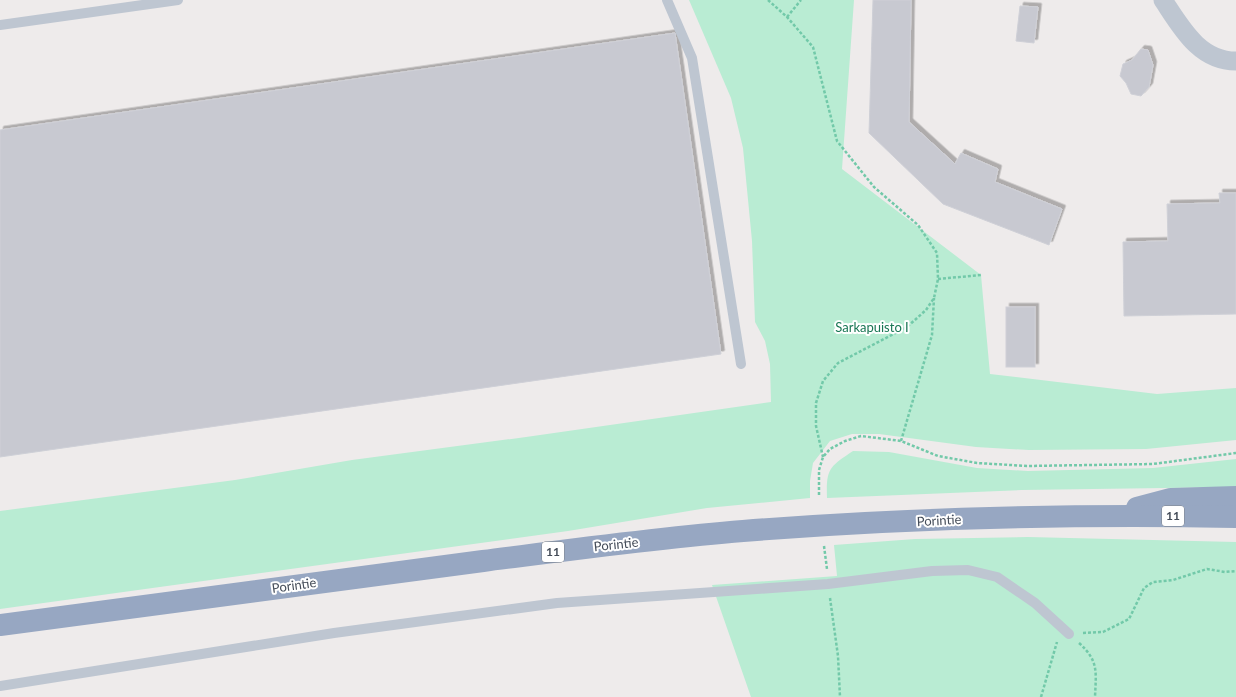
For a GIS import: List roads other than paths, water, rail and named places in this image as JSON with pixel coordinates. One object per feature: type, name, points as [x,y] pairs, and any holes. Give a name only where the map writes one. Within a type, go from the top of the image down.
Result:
[{"type":"highway","points":[[1110,515],[1171,499],[1236,497]]},
{"type":"highway","name":"Porintie","points":[[0,625],[603,545],[743,531],[944,519],[1110,515],[1236,517]]},
{"type":"street","points":[[1162,0],[1184,33],[1206,53],[1229,61],[1236,61]]},
{"type":"lane","points":[[0,25],[178,0]]},
{"type":"lane","points":[[668,0],[692,58],[741,364]]},
{"type":"lane","points":[[0,686],[334,632],[557,603],[828,584],[932,571],[968,570],[997,577],[1035,603],[1069,634]]},
{"type":"park label","name":"Sarkapuisto I","points":[[872,327]]}]
